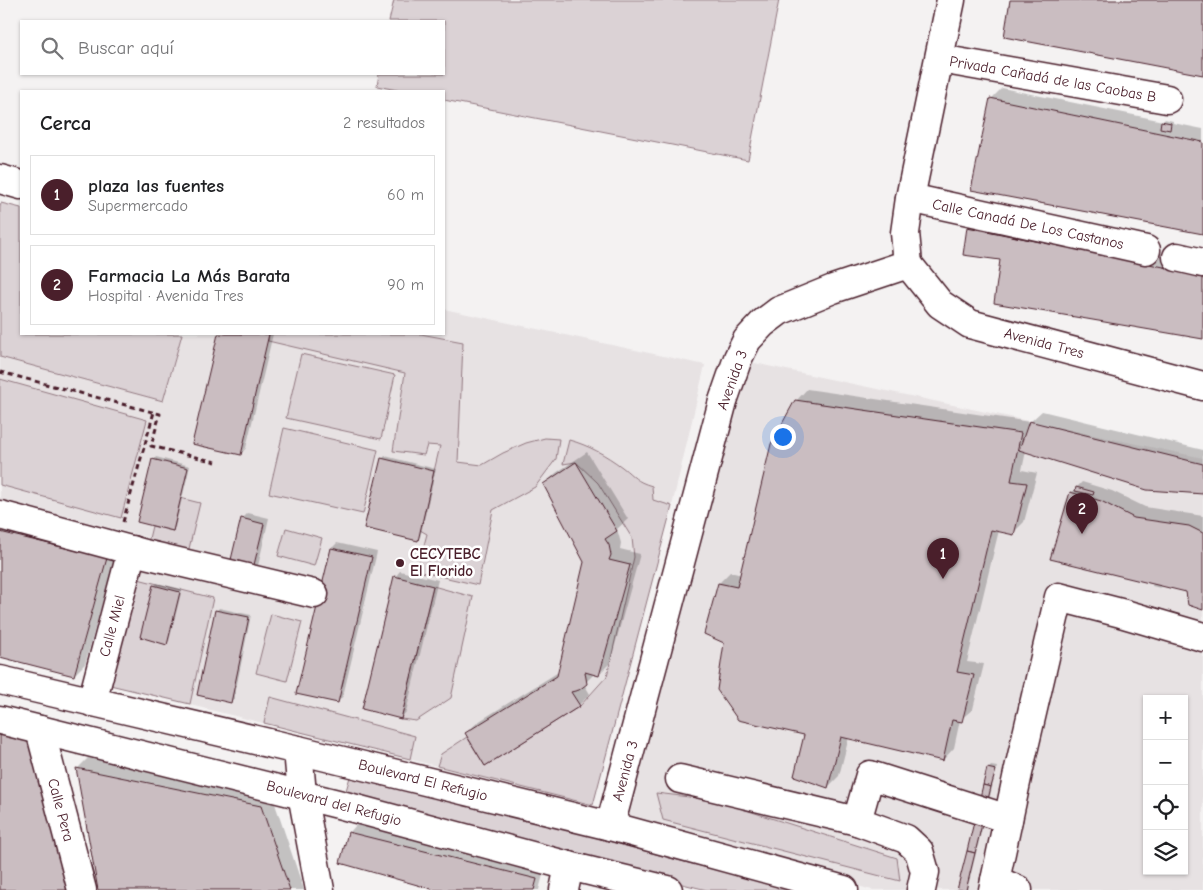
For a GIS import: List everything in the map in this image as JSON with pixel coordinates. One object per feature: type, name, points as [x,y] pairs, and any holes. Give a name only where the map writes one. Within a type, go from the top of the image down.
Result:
[{"type":"street","points":[[908,264],[905,233],[910,198],[951,0]]},
{"type":"street","name":"Privada Cañadá de las Caobas B","points":[[940,59],[1167,99]]},
{"type":"street","points":[[0,179],[20,185]]},
{"type":"street","name":"Calle Canadá De Los Castanos","points":[[910,198],[1146,250]]},
{"type":"street","name":"Avenida Tres","points":[[908,264],[940,304],[970,324],[1203,386]]},
{"type":"street","name":"Avenida 3","points":[[610,826],[722,401],[738,358],[748,340],[763,322],[779,311],[833,289],[908,264]]},
{"type":"street","points":[[0,515],[131,550],[314,594]]},
{"type":"street","name":"Calle Miel","points":[[92,702],[131,550]]},
{"type":"street","points":[[1002,887],[1008,819],[1059,596],[1121,612],[1203,637]]},
{"type":"street","name":"Boulevard El Refugio","points":[[0,680],[610,826],[844,890]]},
{"type":"street","name":"Boulevard del Refugio","points":[[0,720],[302,794],[567,878],[668,890]]},
{"type":"street","name":"Calle Pera","points":[[40,730],[82,890]]},
{"type":"street","points":[[298,750],[302,794],[320,890]]},
{"type":"street","points":[[857,821],[870,774],[1008,819]]},
{"type":"street","points":[[680,779],[857,821],[906,839],[919,851],[925,872],[921,890]]},
{"type":"path","points":[[0,372],[160,414],[151,446],[216,462]]},
{"type":"path","points":[[131,550],[154,412]]},
{"type":"shaded area","points":[[394,0],[779,0],[748,160],[445,100],[445,90],[397,90],[377,86],[379,75],[445,75],[445,20],[389,20]]},
{"type":"shaded area","points":[[1,203],[20,208],[20,335],[182,335],[163,401],[0,357]]},
{"type":"shaded area","name":"CECYTEBC El Florido","points":[[445,309],[705,365],[672,506],[593,805],[110,685],[150,538],[0,500],[0,357],[163,401],[182,335],[445,335]]},
{"type":"shaded area","points":[[269,335],[426,335],[463,342],[458,462],[482,465],[526,443],[545,438],[559,439],[556,459],[535,487],[493,510],[478,585],[417,571],[427,534],[420,530],[440,446],[427,445],[424,455],[393,451],[405,373],[268,341]]},
{"type":"shaded area","points":[[301,354],[395,375],[381,439],[286,418]]},
{"type":"shaded area","points":[[740,360],[1203,458],[1203,890],[872,890],[620,816]]},
{"type":"shaded area","points":[[0,379],[147,420],[121,518],[0,485]]},
{"type":"shaded area","points":[[284,428],[378,450],[363,514],[269,493]]},
{"type":"shaded area","points":[[569,440],[610,458],[638,480],[652,486],[653,500],[672,506],[593,805],[437,766],[441,754],[467,737],[485,766],[580,706],[607,676],[634,557],[632,538],[598,483],[576,462],[563,464]]},
{"type":"shaded area","points":[[180,498],[200,503],[187,557],[147,547],[152,526],[173,531]]},
{"type":"shaded area","points":[[286,528],[322,538],[314,566],[278,556]]},
{"type":"shaded area","points":[[138,579],[213,598],[190,704],[110,685]]},
{"type":"shaded area","points":[[433,586],[473,597],[451,698],[416,721],[401,719]]},
{"type":"shaded area","points":[[271,614],[302,622],[287,681],[256,673]]},
{"type":"shaded area","points":[[270,697],[415,736],[410,759],[264,723]]},
{"type":"shaded area","points":[[352,770],[688,863],[800,890],[707,890],[343,801]]},
{"type":"shaded area","points":[[656,793],[714,800],[897,858],[900,881],[663,820]]},
{"type":"building","points":[[1010,0],[1203,0],[1203,75],[1004,37]]},
{"type":"building","points":[[990,98],[1203,142],[1203,234],[971,190]]},
{"type":"building","points":[[1161,121],[1171,123],[1170,130],[1160,128]]},
{"type":"building","points":[[967,227],[1203,275],[1203,339],[994,303],[1000,260],[963,255]]},
{"type":"building","points":[[218,335],[269,335],[241,455],[192,444]]},
{"type":"building","points":[[795,400],[1021,433],[1011,481],[1027,483],[1014,535],[991,530],[957,672],[974,675],[962,722],[952,720],[943,761],[841,737],[828,788],[794,776],[804,735],[738,720],[717,690],[724,643],[704,634],[718,583],[737,587],[771,444]]},
{"type":"building","points":[[1029,421],[1203,464],[1203,494],[1147,490],[1019,450]]},
{"type":"building","points":[[381,458],[434,471],[418,541],[364,528]]},
{"type":"building","points":[[152,459],[188,468],[173,531],[137,522]]},
{"type":"building","points":[[576,462],[617,531],[605,539],[609,545],[611,555],[609,560],[630,565],[599,676],[585,672],[587,684],[579,690],[571,692],[580,706],[485,766],[465,733],[557,676],[584,562],[543,484]]},
{"type":"building","points":[[1076,487],[1094,492],[1093,495],[1075,491]]},
{"type":"building","points":[[1070,492],[1101,501],[1134,518],[1189,526],[1203,533],[1203,610],[1188,605],[1186,592],[1050,559]]},
{"type":"building","points":[[241,518],[264,524],[252,573],[229,568]]},
{"type":"building","points":[[0,532],[107,558],[74,676],[0,657]]},
{"type":"building","points":[[331,548],[372,557],[338,703],[296,694]]},
{"type":"building","points":[[394,576],[433,586],[401,719],[362,709]]},
{"type":"building","points":[[153,585],[180,592],[167,645],[140,637]]},
{"type":"building","points":[[215,610],[249,617],[231,703],[197,695]]},
{"type":"building","points":[[0,729],[27,735],[69,890],[0,890]]},
{"type":"building","points":[[76,768],[261,806],[290,890],[98,890]]},
{"type":"building","points":[[987,768],[996,770],[991,787],[983,785]]},
{"type":"building","points":[[983,785],[991,787],[975,853],[967,851]]},
{"type":"building","points":[[348,832],[537,879],[534,890],[435,890],[340,863]]},
{"type":"building","points":[[967,851],[975,853],[966,890],[957,890]]},
{"type":"place","name":"Farmacia La Más Barata","points":[[1082,534]]},
{"type":"place","name":"CECYTEBC El Florido","points":[[400,563]]},
{"type":"place","name":"plaza las fuentes","points":[[943,579]]}]
